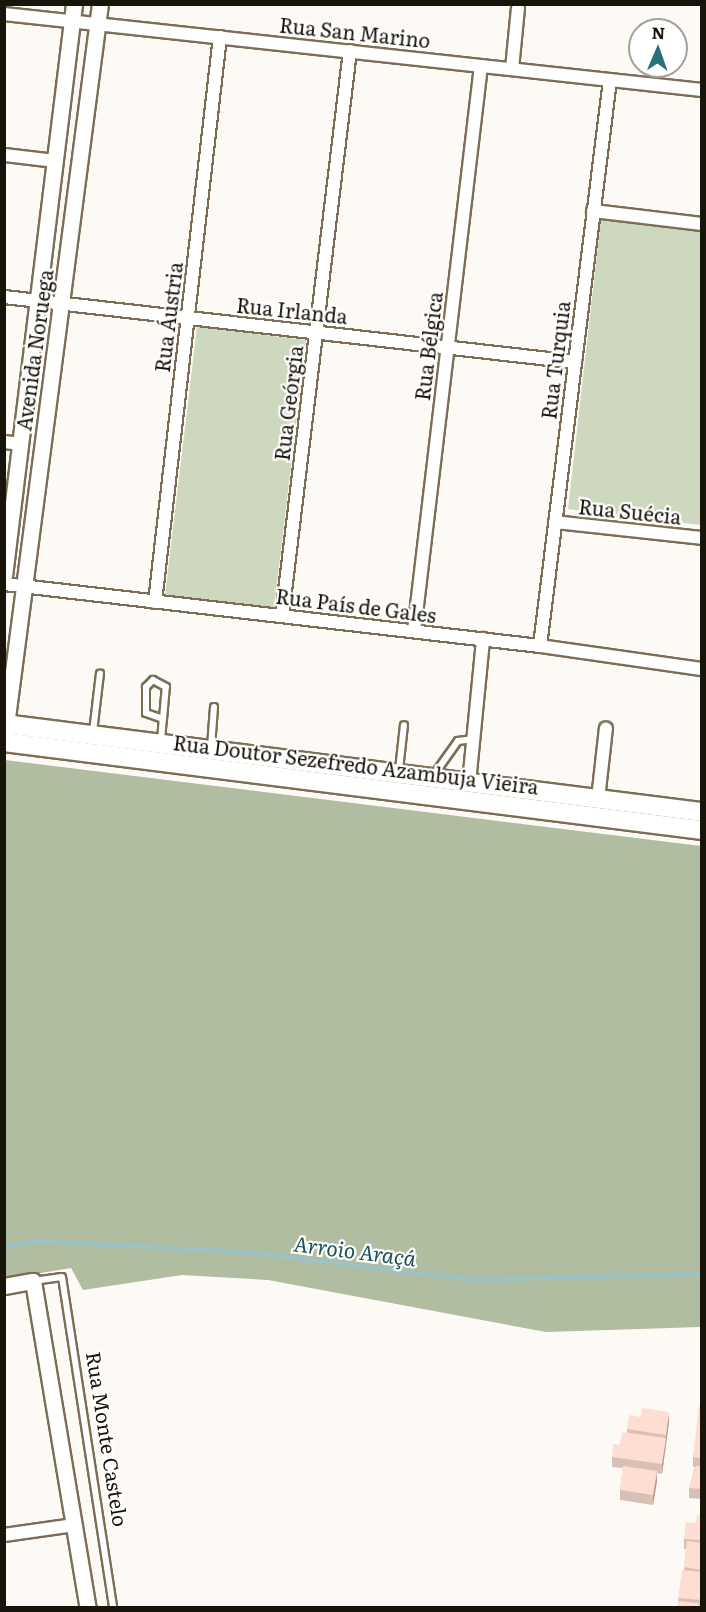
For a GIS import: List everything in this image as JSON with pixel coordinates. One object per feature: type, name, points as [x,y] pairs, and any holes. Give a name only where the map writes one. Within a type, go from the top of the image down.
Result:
[{"type":"main road","name":"Rua Doutor Sezefredo Azambuja Vieira","points":[[5,732],[93,736],[702,812]]},
{"type":"main road","name":"Rua Doutor Sezefredo Azambuja Vieira","points":[[5,732],[702,830]]},
{"type":"street","name":"Avenida Noruega","points":[[4,576],[74,4]]},
{"type":"street","name":"Avenida Noruega","points":[[5,732],[100,4]]},
{"type":"street","points":[[512,69],[518,9]]},
{"type":"street","name":"Rua San Marino","points":[[4,14],[702,90]]},
{"type":"street","name":"Rua Áustria","points":[[155,602],[220,37]]},
{"type":"street","name":"Rua Geórgia","points":[[282,616],[350,51]]},
{"type":"street","name":"Rua Bélgica","points":[[414,631],[481,66]]},
{"type":"street","name":"Rua Turquia","points":[[540,646],[610,80]]},
{"type":"street","points":[[4,155],[56,161]]},
{"type":"street","points":[[593,211],[702,224]]},
{"type":"street","name":"Rua Irlanda","points":[[4,297],[575,362]]},
{"type":"street","points":[[4,442],[21,444]]},
{"type":"street","name":"Rua Suécia","points":[[555,522],[702,538]]},
{"type":"street","name":"Rua País de Gales","points":[[4,584],[483,639],[702,669]]},
{"type":"street","points":[[469,783],[483,639]]},
{"type":"street","points":[[598,799],[606,728]]},
{"type":"street","points":[[4,1286],[33,1281],[88,1608]]},
{"type":"street","points":[[4,1535],[74,1525]]},
{"type":"lane","points":[[93,736],[100,673]]},
{"type":"lane","points":[[160,744],[163,719],[166,687],[153,680],[146,687],[146,713],[163,719]]},
{"type":"lane","points":[[210,750],[214,707]]},
{"type":"lane","points":[[398,774],[404,725]]},
{"type":"lane","points":[[432,778],[458,741],[474,740]]},
{"type":"lane","name":"Rua Monte Castelo","points":[[33,1281],[62,1277],[113,1608]]},
{"type":"green space","points":[[601,219],[701,231],[701,525],[568,509]]},
{"type":"green space","points":[[197,327],[306,340],[274,609],[165,595]]},
{"type":"green space","points":[[5,760],[701,846],[701,1327],[546,1332],[268,1280],[182,1275],[83,1290],[71,1268],[5,1279]]},
{"type":"building","points":[[699,1406],[702,1406],[702,1458],[693,1457]]},
{"type":"building","points":[[642,1408],[669,1412],[666,1435],[627,1429],[629,1415],[641,1417]]},
{"type":"building","points":[[622,1432],[666,1438],[662,1464],[612,1457],[613,1444],[620,1445]]},
{"type":"building","points":[[623,1466],[657,1471],[653,1495],[620,1490]]},
{"type":"building","points":[[696,1466],[702,1466],[702,1489],[689,1488]]},
{"type":"building","points":[[697,1515],[702,1515],[702,1540],[684,1539],[686,1522],[696,1523]]},
{"type":"building","points":[[687,1541],[702,1543],[702,1570],[684,1567]]},
{"type":"building","points":[[682,1570],[702,1572],[702,1600],[678,1598]]},
{"type":"building","points":[[678,1601],[698,1603],[701,1608],[677,1608]]},
{"type":"waterway","name":"Arroio Araçá","points":[[4,1247],[35,1241],[246,1252],[471,1280],[702,1274]]}]
